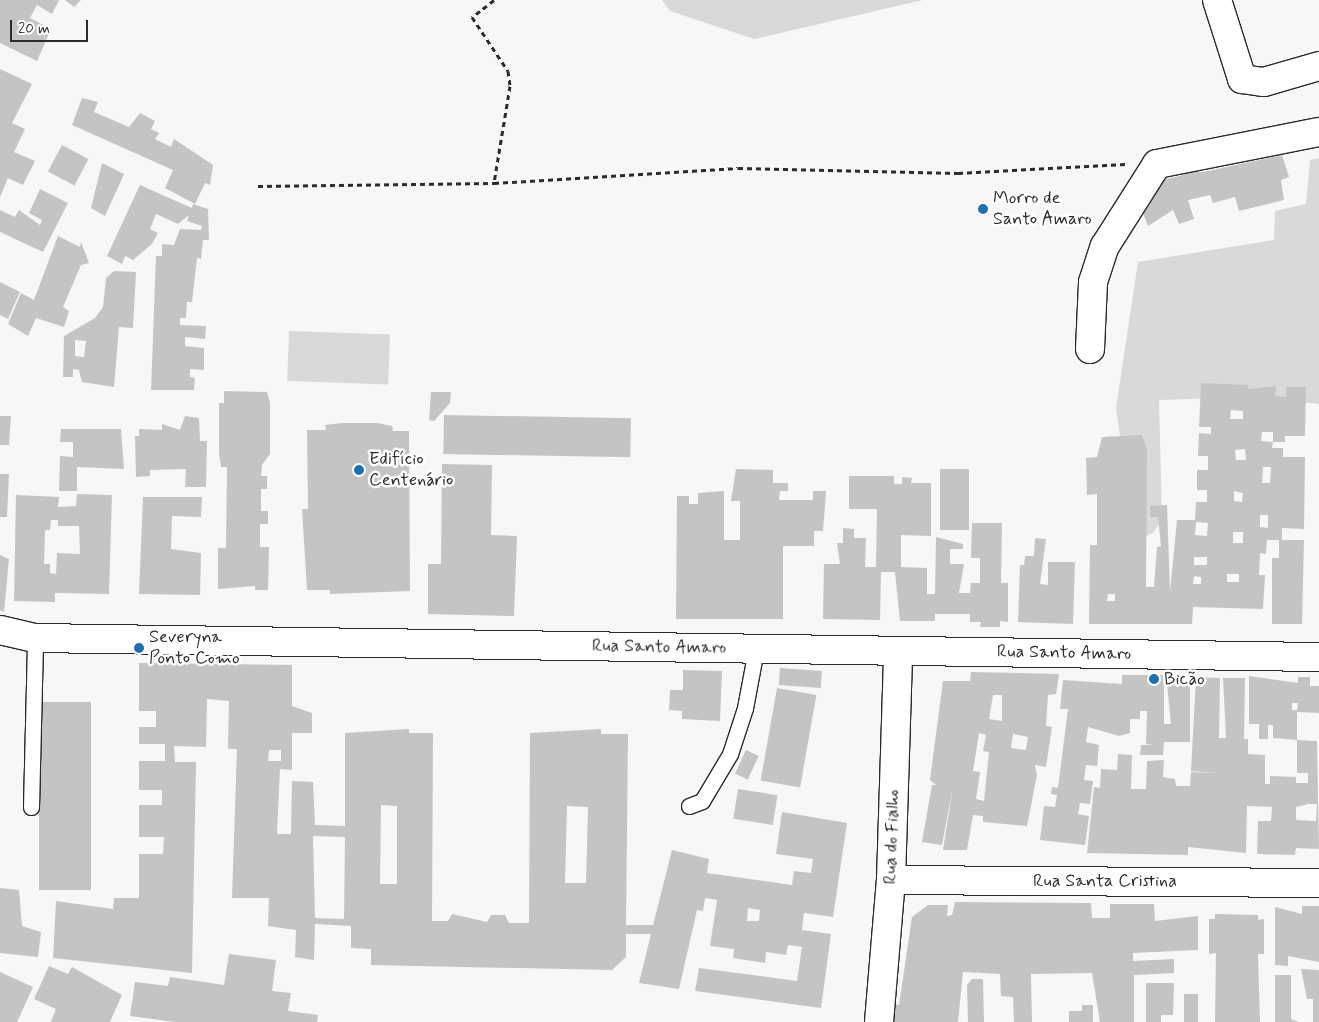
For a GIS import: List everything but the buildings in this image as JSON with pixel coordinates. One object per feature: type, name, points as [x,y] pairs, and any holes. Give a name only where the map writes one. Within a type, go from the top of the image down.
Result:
[{"type":"street","points":[[1217,0],[1242,79],[1264,82],[1319,66]]},
{"type":"street","points":[[1090,349],[1093,282],[1105,246],[1157,164],[1319,132]]},
{"type":"street","name":"Rua Santo Amaro","points":[[0,630],[35,638],[1319,657]]},
{"type":"street","name":"Rua do Fialho","points":[[879,1022],[891,880],[898,651]]},
{"type":"street","name":"Rua Santa Cristina","points":[[891,880],[1319,883]]},
{"type":"lane","points":[[31,807],[35,638]]},
{"type":"lane","points":[[689,806],[702,801],[730,754],[745,708],[756,649]]},
{"type":"path","points":[[494,0],[472,17],[508,71],[510,86],[494,183]]},
{"type":"path","points":[[258,186],[494,183],[738,168],[958,173],[1157,164]]},
{"type":"shaded area","points":[[662,0],[923,0],[754,39],[670,11]]},
{"type":"shaded area","points":[[1319,158],[1319,404],[1253,397],[1159,400],[1162,519],[1153,533],[1135,540],[1116,408],[1138,262],[1274,240],[1275,211],[1306,204],[1310,160]]},
{"type":"shaded area","points":[[289,331],[390,335],[388,384],[287,381]]},
{"type":"place","name":"Morro de Santo Amaro","points":[[983,209]]},
{"type":"place","name":"Edifício Centenário","points":[[359,470]]},
{"type":"place","name":"Severyna Ponto Como","points":[[139,648]]},
{"type":"place","name":"Bicão","points":[[1154,679]]}]
